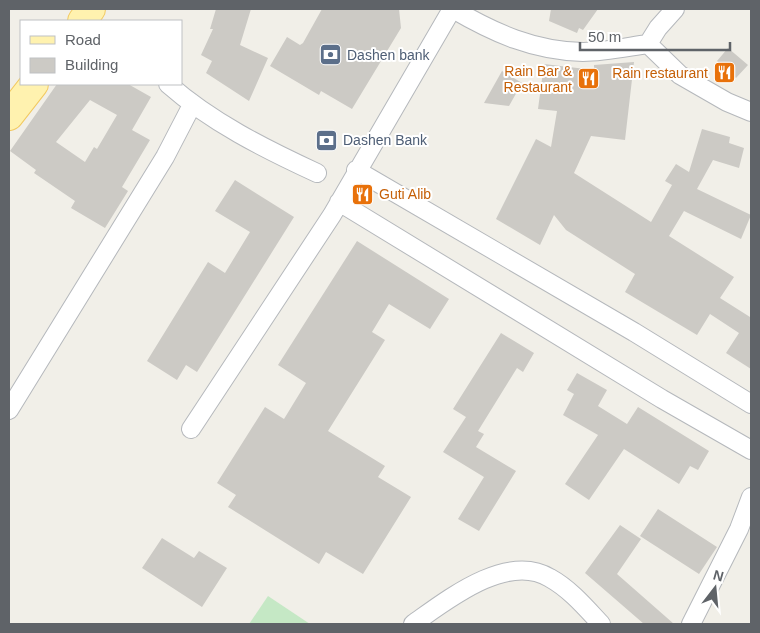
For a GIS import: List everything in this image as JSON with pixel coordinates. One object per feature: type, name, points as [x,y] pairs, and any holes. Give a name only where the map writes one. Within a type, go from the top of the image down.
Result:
[{"type":"main road","points":[[9,116],[33,85]]},
{"type":"street","points":[[191,429],[339,202],[452,9],[492,32],[538,46],[583,52],[648,44]]},
{"type":"street","points":[[648,44],[658,28],[675,9]]},
{"type":"street","points":[[648,44],[680,75],[727,102],[751,112]]},
{"type":"street","points":[[169,85],[192,105],[278,155],[317,173]]},
{"type":"street","points":[[9,410],[164,157],[192,105]]},
{"type":"street","points":[[356,170],[634,332],[751,404]]},
{"type":"street","points":[[339,202],[662,400],[751,450]]},
{"type":"street","points":[[691,624],[739,529],[751,497]]},
{"type":"street","points":[[413,624],[462,590],[506,572],[527,570],[550,578],[582,603],[601,624]]},
{"type":"green space","points":[[268,596],[310,624],[249,624]]},
{"type":"building","points":[[216,9],[251,9],[240,45],[268,58],[249,101],[206,73],[212,61],[201,55],[213,29],[210,29]]},
{"type":"building","name":"Dashen bank","points":[[322,9],[399,9],[401,28],[352,109],[321,91],[319,95],[270,66],[287,37],[300,45],[303,43]]},
{"type":"building","points":[[551,9],[598,9],[583,30],[579,28],[577,33],[549,21]]},
{"type":"building","points":[[728,48],[748,65],[736,78],[717,61]]},
{"type":"building","points":[[634,62],[625,140],[591,136],[574,173],[651,222],[672,185],[665,181],[676,164],[689,172],[702,129],[730,137],[729,143],[744,148],[739,168],[713,160],[697,189],[751,215],[741,239],[684,211],[669,236],[734,277],[720,298],[750,317],[751,314],[751,369],[726,353],[739,333],[710,314],[697,335],[625,292],[635,274],[566,230],[554,215],[540,245],[496,219],[536,139],[551,147],[557,111],[538,109],[544,64],[594,70],[594,65]]},
{"type":"building","points":[[502,71],[522,83],[509,106],[484,103]]},
{"type":"building","points":[[56,85],[130,85],[151,97],[132,130],[150,140],[122,187],[128,191],[105,228],[71,208],[75,201],[34,173],[36,170],[10,151]],"holes":[[[90,100],[117,115],[97,149],[94,147],[85,162],[56,142]]]},
{"type":"building","points":[[235,180],[294,217],[197,372],[186,365],[177,380],[147,361],[208,262],[225,273],[250,232],[215,211]]},
{"type":"building","points":[[357,241],[449,299],[430,329],[389,304],[372,332],[385,340],[328,431],[385,466],[378,477],[411,497],[363,574],[326,552],[319,564],[228,507],[236,495],[217,483],[265,407],[284,419],[306,383],[278,365]]},
{"type":"building","points":[[501,333],[534,353],[523,372],[517,368],[478,431],[484,434],[476,447],[516,471],[479,531],[458,519],[484,477],[443,452],[466,417],[453,409]]},
{"type":"building","points":[[577,373],[607,390],[598,406],[627,424],[638,407],[709,451],[698,470],[690,466],[679,484],[624,449],[589,500],[565,484],[598,435],[563,415],[574,394],[567,390]]},
{"type":"building","points":[[658,509],[717,547],[699,574],[640,536]]},
{"type":"building","points":[[620,525],[641,539],[617,574],[674,624],[644,624],[585,573]]},
{"type":"building","points":[[162,538],[194,558],[199,551],[227,568],[202,607],[142,568]]},
{"type":"place","name":"Dashen bank","points":[[331,55]]},
{"type":"place","name":"Rain restaurant","points":[[724,73]]},
{"type":"place","name":"Rain Bar & Restaurant","points":[[588,79]]},
{"type":"place","name":"Dashen Bank","points":[[327,140]]},
{"type":"place","name":"Guti Alib","points":[[363,194]]}]
